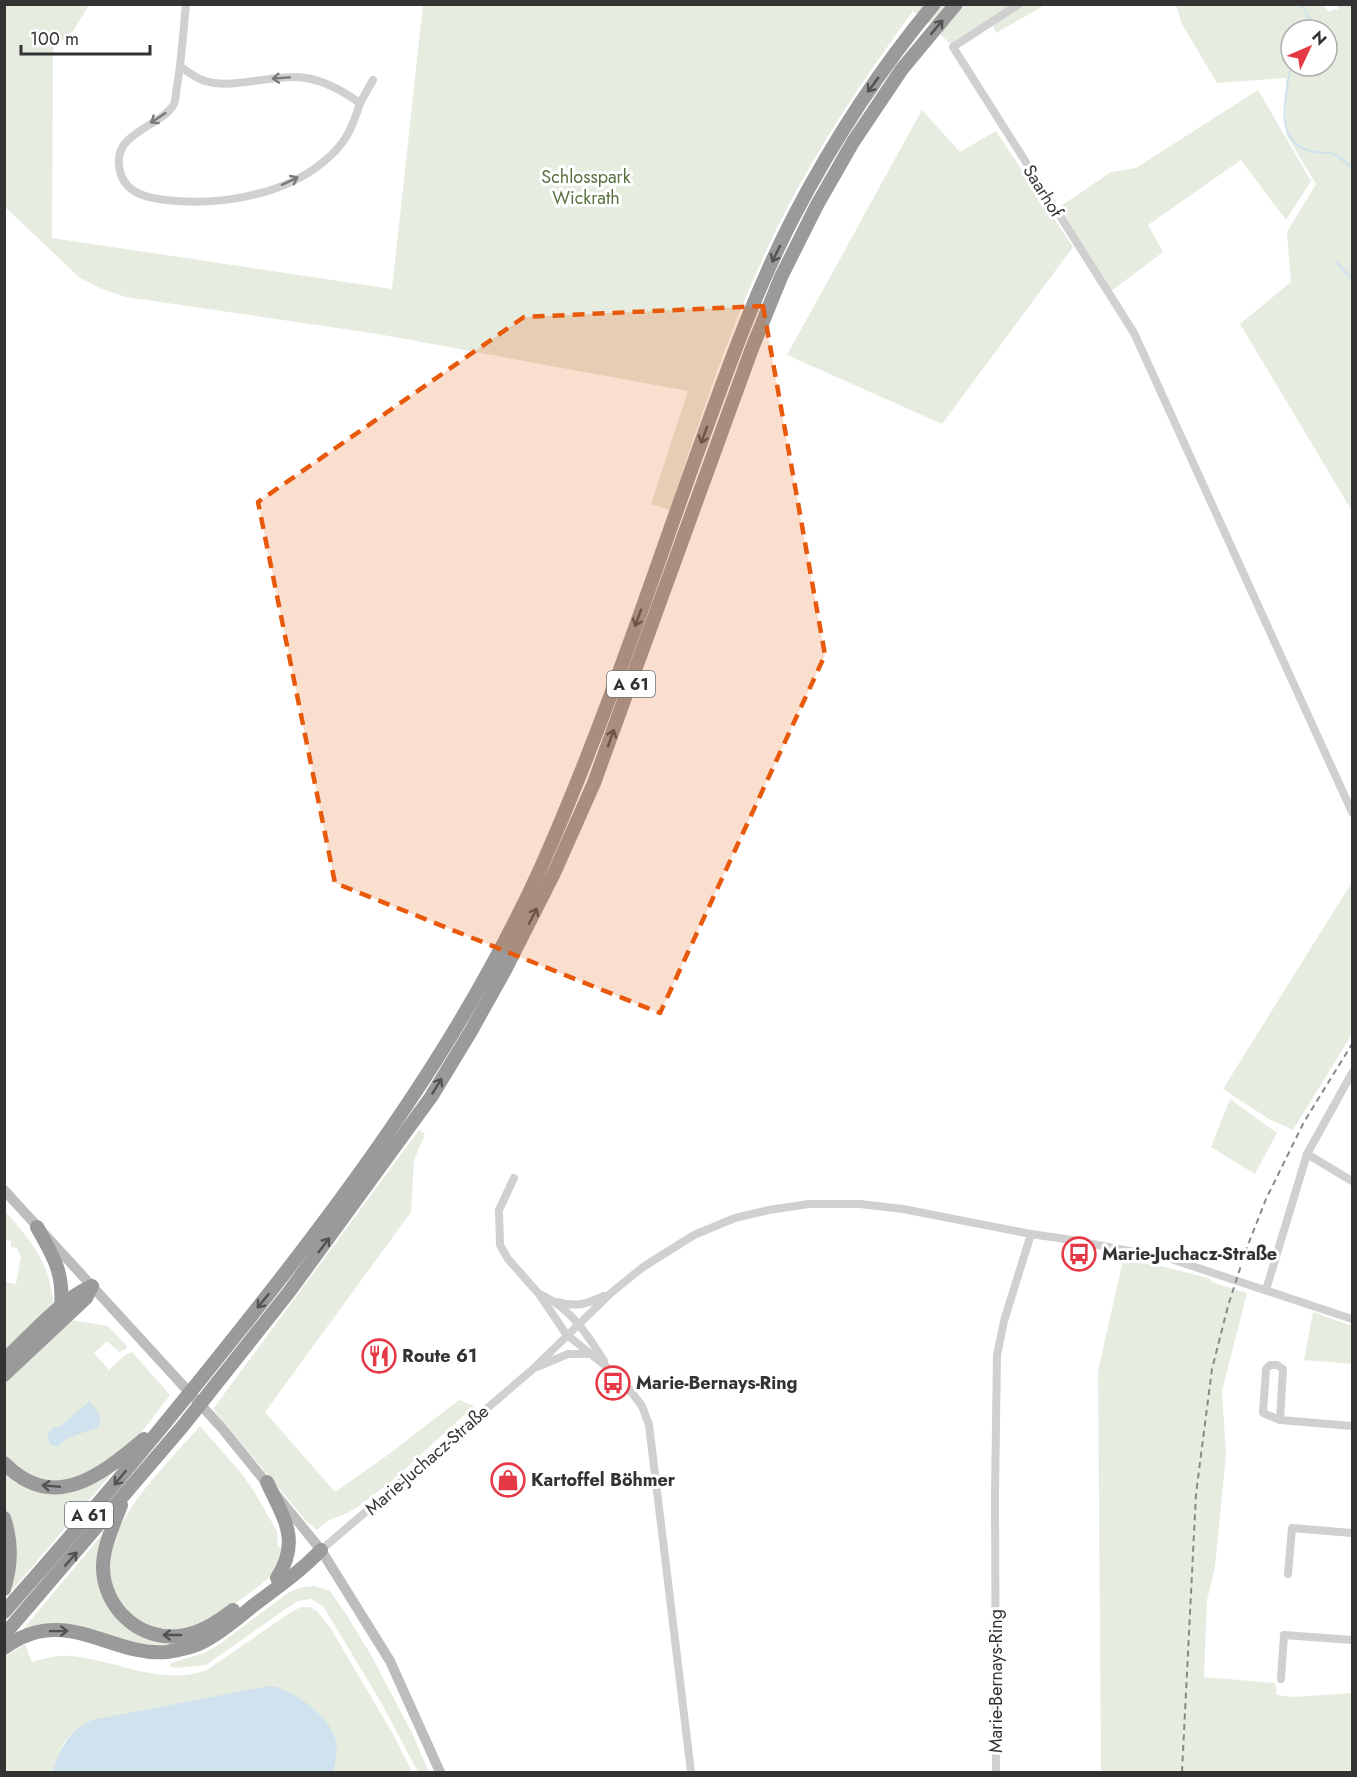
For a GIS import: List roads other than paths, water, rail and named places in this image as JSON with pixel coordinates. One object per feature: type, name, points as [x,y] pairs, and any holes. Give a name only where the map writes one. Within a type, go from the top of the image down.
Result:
[{"type":"highway","name":"A 61","points":[[4,1612],[171,1417],[312,1238],[398,1119],[442,1052],[495,958],[540,868],[589,752],[738,342],[766,274],[794,215],[863,98],[934,4]]},
{"type":"highway","name":"A 61","points":[[4,1635],[220,1380],[330,1238],[431,1097],[505,970],[555,871],[594,783],[751,351],[781,277],[817,205],[853,142],[889,87],[956,4]]},
{"type":"highway","points":[[37,1227],[60,1273],[63,1290],[61,1307]]},
{"type":"highway","points":[[4,1360],[80,1291],[92,1286]]},
{"type":"highway","points":[[4,1375],[86,1298],[92,1286]]},
{"type":"highway","points":[[4,1463],[21,1478],[32,1483],[57,1488],[69,1487],[89,1480],[108,1469],[171,1417]]},
{"type":"highway","points":[[267,1482],[289,1532],[290,1541],[289,1554],[277,1578]]},
{"type":"highway","points":[[123,1497],[104,1554],[104,1580],[114,1605],[124,1617],[151,1634],[180,1636],[219,1621],[300,1560],[321,1550]]},
{"type":"highway","points":[[4,1518],[11,1544],[11,1559],[4,1589]]},
{"type":"highway","points":[[4,1648],[24,1636],[54,1630],[83,1633],[148,1651],[165,1652],[184,1649],[202,1643],[222,1630],[305,1567],[321,1550]]},
{"type":"main road","points":[[4,1190],[221,1427],[321,1550],[390,1661],[440,1773]]},
{"type":"street","points":[[186,4],[181,67],[174,103],[163,116],[139,130],[124,144],[119,162],[125,183],[134,192],[152,199],[188,203],[222,201],[288,183],[320,165],[340,147],[352,129],[360,103],[373,80]]},
{"type":"street","name":"Saarhof","points":[[1018,4],[953,47],[1134,333],[1353,812]]},
{"type":"street","points":[[181,67],[205,81],[220,83],[304,77],[324,82],[360,103]]},
{"type":"street","points":[[1266,1290],[1307,1154],[1353,1073]]},
{"type":"street","points":[[1307,1154],[1353,1181]]},
{"type":"street","points":[[514,1178],[499,1210],[500,1245],[508,1259],[539,1294],[566,1334],[608,1368],[629,1389],[642,1406],[649,1425],[691,1773]]},
{"type":"street","name":"Marie-Juchacz-Straße","points":[[321,1550],[533,1369],[566,1334],[611,1293],[643,1268],[694,1235],[735,1218],[789,1206],[833,1203],[903,1209],[1171,1259],[1353,1319]]},
{"type":"street","name":"Marie-Bernays-Ring","points":[[996,1773],[997,1355],[1004,1321],[1031,1234]]},
{"type":"street","name":"Marie-Juchacz-Straße","points":[[555,1301],[574,1306],[586,1304],[611,1293]]},
{"type":"street","points":[[539,1294],[555,1301],[579,1324],[591,1338],[608,1368]]},
{"type":"street","name":"Marie-Juchacz-Straße","points":[[533,1369],[568,1354],[590,1353]]},
{"type":"street","points":[[1280,1420],[1283,1369],[1277,1365],[1270,1365],[1266,1369],[1263,1413],[1280,1420],[1353,1426]]},
{"type":"street","points":[[1288,1574],[1292,1528],[1353,1533]]},
{"type":"street","points":[[1281,1679],[1284,1635],[1353,1640]]},
{"type":"water","points":[[90,1401],[100,1416],[99,1427],[68,1438],[57,1447],[50,1444],[47,1434]]},
{"type":"water","points":[[269,1686],[287,1691],[307,1703],[330,1727],[336,1744],[333,1772],[53,1772],[58,1756],[71,1735],[92,1720]]},
{"type":"waterway","points":[[1301,4],[1310,18]]},
{"type":"waterway","points":[[1289,78],[1284,116],[1291,138],[1299,146],[1311,151],[1334,154],[1352,168]]},
{"type":"waterway","points":[[1336,262],[1352,279]]},
{"type":"railway","points":[[1182,1772],[1196,1494],[1212,1369],[1228,1306],[1266,1199],[1304,1122],[1352,1044]]},
{"type":"place","name":"Marie-Juchacz-Straße","points":[[1079,1254]]},
{"type":"place","name":"Route 61","points":[[379,1356]]},
{"type":"place","name":"Marie-Bernays-Ring","points":[[613,1383]]},
{"type":"place","name":"Kartoffel Böhmer","points":[[508,1480]]},
{"type":"park label","name":"Schlosspark Wickrath","points":[[586,187]]}]
